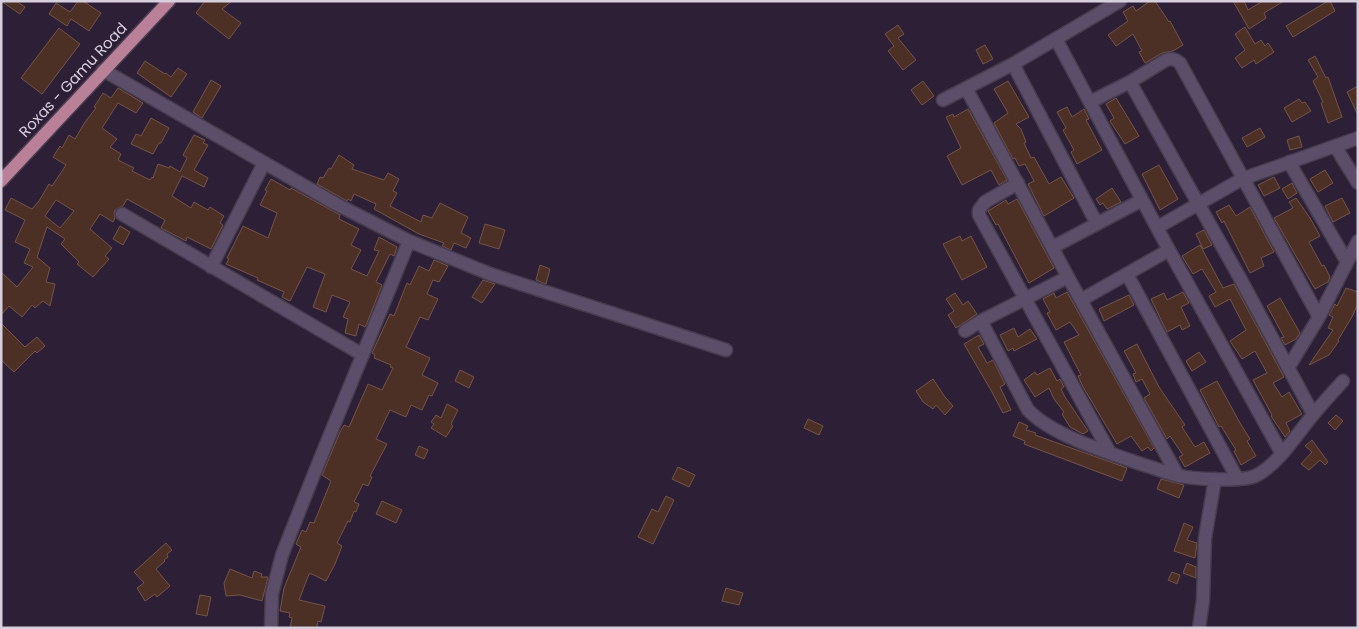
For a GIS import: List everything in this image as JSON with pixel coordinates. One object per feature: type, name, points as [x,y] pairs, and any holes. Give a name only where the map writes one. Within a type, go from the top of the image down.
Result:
[{"type":"main road","name":"Roxas - Gamu Road","points":[[1,181],[169,1]]},
{"type":"street","points":[[943,100],[1013,64],[1120,1]]},
{"type":"street","points":[[1056,39],[1169,250],[1282,454]]},
{"type":"street","points":[[1090,102],[1130,82],[1166,60],[1176,59],[1180,63],[1319,317]]},
{"type":"street","points":[[1013,64],[1097,224]]},
{"type":"street","points":[[104,70],[336,204],[409,241],[490,274],[726,350]]},
{"type":"street","points":[[1130,82],[1314,414]]},
{"type":"street","points":[[966,88],[1178,476]]},
{"type":"street","points":[[1158,227],[1242,179],[1358,138]]},
{"type":"street","points":[[1335,146],[1358,182]]},
{"type":"street","points":[[1289,162],[1347,262]]},
{"type":"street","points":[[211,267],[264,163]]},
{"type":"street","points":[[1018,183],[985,202],[979,210],[979,216],[1110,454]]},
{"type":"street","points":[[1053,248],[1142,200]]},
{"type":"street","points":[[122,214],[363,354]]},
{"type":"street","points":[[272,628],[272,594],[282,555],[409,241]]},
{"type":"street","points":[[1288,368],[1319,317],[1358,241]]},
{"type":"street","points":[[1081,300],[1169,250]]},
{"type":"street","points":[[1127,274],[1237,478]]},
{"type":"street","points":[[965,331],[1068,277]]},
{"type":"street","points":[[981,321],[1028,410],[1036,419],[1055,430],[1110,454],[1178,476],[1215,479],[1247,479],[1257,476],[1282,454],[1342,382]]},
{"type":"street","points":[[1199,628],[1203,600],[1205,538],[1215,479]]},
{"type":"building","points":[[1,1],[16,1],[25,7],[20,14]]},
{"type":"building","points":[[78,1],[83,1],[101,13],[89,31],[71,19],[67,26],[49,14],[56,3],[70,12]]},
{"type":"building","points":[[205,1],[232,1],[222,9],[241,23],[229,39],[196,13]]},
{"type":"building","points":[[1150,1],[1155,1],[1170,21],[1183,45],[1173,51],[1162,53],[1145,63],[1139,52],[1142,51],[1133,34],[1116,46],[1108,35],[1128,21],[1123,12],[1133,6],[1136,11]]},
{"type":"building","points":[[1233,1],[1244,1],[1248,10],[1263,1],[1284,1],[1264,13],[1266,18],[1249,29]]},
{"type":"building","points":[[1330,1],[1335,11],[1293,37],[1286,26]]},
{"type":"building","points":[[898,25],[904,34],[898,38],[916,60],[903,70],[888,51],[894,46],[885,34]]},
{"type":"building","points":[[1245,27],[1255,44],[1261,40],[1265,46],[1268,43],[1274,52],[1256,64],[1254,60],[1242,68],[1235,58],[1245,50],[1235,34]]},
{"type":"building","points":[[59,28],[80,44],[42,94],[21,78]]},
{"type":"building","points":[[985,45],[993,59],[983,64],[976,50]]},
{"type":"building","points":[[1315,56],[1326,78],[1328,77],[1342,117],[1328,123],[1321,103],[1323,102],[1313,81],[1318,77],[1308,60]]},
{"type":"building","points":[[145,61],[171,77],[178,68],[187,74],[171,97],[137,73]]},
{"type":"building","points":[[211,80],[221,86],[202,118],[193,112]]},
{"type":"building","points":[[923,81],[934,96],[922,105],[911,90]]},
{"type":"building","points":[[1008,81],[1029,117],[1016,124],[1021,129],[1026,142],[1024,143],[1031,158],[1034,157],[1049,184],[1061,177],[1074,198],[1044,216],[1028,184],[1034,181],[1025,164],[1019,166],[1015,158],[1013,159],[994,123],[1008,113],[994,89]]},
{"type":"building","points":[[1358,86],[1358,115],[1347,92]]},
{"type":"building","points":[[118,88],[143,103],[136,113],[118,103],[102,128],[117,139],[110,147],[121,154],[118,160],[134,168],[132,171],[150,180],[153,178],[158,164],[169,168],[170,166],[180,172],[187,158],[183,155],[194,135],[205,140],[203,143],[208,145],[194,170],[208,178],[204,187],[182,176],[172,196],[191,208],[194,202],[208,210],[210,207],[224,216],[220,223],[223,225],[211,249],[187,237],[186,241],[161,228],[165,220],[127,199],[123,206],[115,210],[113,222],[100,214],[90,229],[112,248],[105,256],[109,259],[93,277],[77,264],[79,262],[61,244],[65,239],[47,227],[37,257],[50,268],[46,282],[55,284],[50,306],[43,301],[35,308],[32,305],[22,317],[9,306],[1,315],[1,272],[17,287],[33,267],[24,263],[30,249],[15,242],[25,220],[5,210],[11,198],[32,209],[49,184],[52,186],[66,165],[53,157],[60,146],[62,148],[69,135],[75,139],[96,108],[94,107],[103,93],[111,98]],"holes":[[[56,200],[74,211],[60,228],[45,216]]]},
{"type":"building","points":[[1116,98],[1139,136],[1125,144],[1110,121],[1114,118],[1106,104]]},
{"type":"building","points":[[1299,99],[1302,103],[1305,102],[1311,111],[1292,122],[1284,108]]},
{"type":"building","points":[[1067,107],[1072,117],[1084,109],[1089,119],[1086,120],[1102,150],[1077,164],[1071,152],[1074,150],[1063,130],[1066,128],[1057,112]]},
{"type":"building","points":[[968,109],[1007,180],[999,185],[991,170],[962,185],[947,156],[961,148],[946,117],[953,114],[954,117]]},
{"type":"building","points":[[151,118],[169,128],[153,154],[131,144],[136,134],[141,136]]},
{"type":"building","points":[[1260,128],[1265,137],[1247,147],[1242,138]]},
{"type":"building","points":[[1299,136],[1302,147],[1290,150],[1287,140]]},
{"type":"building","points":[[339,155],[354,165],[352,169],[384,180],[388,173],[399,179],[393,191],[397,193],[390,206],[421,222],[423,215],[432,218],[440,203],[468,217],[461,233],[471,238],[466,248],[454,243],[451,250],[442,246],[444,243],[419,234],[374,209],[376,204],[354,194],[351,201],[348,199],[347,201],[317,184],[320,177],[323,178],[329,168],[331,169]]},
{"type":"building","points":[[1159,165],[1178,199],[1160,210],[1142,174]]},
{"type":"building","points":[[1325,170],[1333,183],[1318,192],[1310,179]]},
{"type":"building","points":[[1274,177],[1280,188],[1264,196],[1258,185]]},
{"type":"building","points":[[271,179],[340,215],[339,219],[359,229],[351,245],[361,250],[351,269],[367,276],[379,251],[374,250],[379,237],[397,247],[394,256],[390,254],[376,282],[382,285],[367,323],[365,327],[359,324],[356,336],[345,333],[348,319],[343,317],[350,302],[332,295],[326,312],[313,307],[325,274],[307,267],[290,301],[282,297],[284,292],[226,264],[229,259],[227,258],[243,226],[268,238],[277,213],[260,205]]},
{"type":"building","points":[[1292,183],[1297,193],[1288,199],[1282,189]]},
{"type":"building","points":[[1112,188],[1121,202],[1107,209],[1103,203],[1100,205],[1096,199]]},
{"type":"building","points":[[1296,198],[1320,236],[1309,242],[1330,277],[1328,282],[1315,289],[1274,218],[1293,208],[1289,202]]},
{"type":"building","points":[[1342,198],[1350,213],[1333,222],[1325,206]]},
{"type":"building","points":[[1017,199],[1054,268],[1029,283],[998,224],[996,225],[988,211],[1006,200],[1008,204]]},
{"type":"building","points":[[1229,205],[1236,216],[1250,207],[1274,252],[1261,258],[1264,266],[1250,273],[1224,221],[1222,223],[1216,212]]},
{"type":"building","points":[[485,224],[505,230],[499,249],[479,243]]},
{"type":"building","points":[[120,226],[130,232],[123,245],[113,239]]},
{"type":"building","points":[[1204,230],[1212,245],[1203,249],[1196,234]]},
{"type":"building","points":[[960,236],[962,241],[971,236],[987,267],[962,280],[943,244]]},
{"type":"building","points":[[1200,245],[1223,288],[1234,284],[1284,377],[1273,383],[1282,397],[1289,392],[1302,414],[1286,423],[1290,431],[1285,437],[1271,416],[1253,380],[1267,373],[1255,351],[1242,359],[1230,341],[1246,330],[1230,299],[1215,307],[1209,296],[1216,292],[1202,269],[1193,274],[1182,256]]},
{"type":"building","points":[[434,260],[448,266],[439,282],[433,280],[427,294],[438,299],[428,320],[420,317],[406,347],[430,358],[422,375],[438,383],[432,396],[429,395],[422,410],[411,405],[406,417],[390,410],[376,439],[387,444],[370,476],[372,477],[368,486],[363,484],[354,502],[359,504],[337,543],[342,546],[335,564],[326,581],[309,574],[299,600],[325,606],[321,622],[318,621],[317,628],[290,628],[292,618],[289,617],[290,613],[280,611],[284,588],[301,547],[296,544],[302,530],[306,532],[310,522],[314,523],[331,481],[322,475],[340,432],[344,425],[349,427],[368,384],[382,390],[393,368],[390,367],[391,365],[374,358],[375,355],[372,353],[390,314],[394,316],[407,283],[410,285],[419,266],[429,271]]},
{"type":"building","points":[[540,265],[550,269],[546,284],[536,280]]},
{"type":"building","points":[[483,280],[495,284],[482,303],[472,297]]},
{"type":"building","points":[[1346,288],[1358,292],[1358,303],[1353,315],[1329,355],[1309,365],[1333,330],[1328,328],[1333,317],[1329,315],[1335,304],[1337,306]]},
{"type":"building","points":[[1067,292],[1154,448],[1151,451],[1148,447],[1142,451],[1131,436],[1117,444],[1083,387],[1078,376],[1081,375],[1064,342],[1079,335],[1070,322],[1056,330],[1047,313],[1050,312],[1043,299],[1054,293],[1056,298]]},
{"type":"building","points":[[1183,292],[1189,303],[1181,307],[1190,326],[1182,330],[1180,325],[1167,332],[1151,299],[1164,293],[1167,300]]},
{"type":"building","points":[[955,293],[963,305],[968,301],[977,314],[956,328],[948,315],[954,311],[946,299]]},
{"type":"building","points":[[1129,295],[1134,305],[1104,321],[1099,309]]},
{"type":"building","points":[[1280,298],[1300,333],[1296,339],[1285,345],[1281,338],[1284,337],[1267,306]]},
{"type":"building","points":[[1,323],[25,347],[37,337],[45,346],[37,353],[35,351],[14,372],[1,360]]},
{"type":"building","points":[[1014,328],[1018,337],[1030,329],[1037,339],[1014,351],[1013,348],[1008,351],[1000,335]]},
{"type":"building","points":[[979,335],[984,344],[978,347],[987,363],[993,360],[1005,384],[1000,387],[1011,410],[1003,413],[964,344]]},
{"type":"building","points":[[1137,344],[1159,387],[1185,425],[1182,427],[1195,447],[1204,442],[1210,453],[1185,467],[1179,457],[1183,455],[1170,436],[1167,439],[1144,398],[1150,394],[1142,379],[1136,382],[1133,374],[1136,373],[1124,351]]},
{"type":"building","points":[[1199,352],[1206,362],[1192,371],[1186,361]]},
{"type":"building","points":[[1050,368],[1057,381],[1060,379],[1064,387],[1061,389],[1065,397],[1088,431],[1083,434],[1070,427],[1062,414],[1064,412],[1054,399],[1049,388],[1035,397],[1024,380],[1035,372],[1037,375]]},
{"type":"building","points":[[460,370],[474,377],[469,388],[455,381]]},
{"type":"building","points":[[933,379],[953,406],[945,415],[936,405],[933,409],[923,402],[916,391]]},
{"type":"building","points":[[1217,381],[1250,439],[1247,441],[1256,456],[1241,465],[1234,451],[1236,450],[1221,426],[1219,427],[1200,390]]},
{"type":"building","points":[[447,404],[458,410],[451,424],[453,426],[446,437],[431,428],[434,424],[431,422],[436,415],[441,418]]},
{"type":"building","points":[[1336,415],[1343,421],[1335,430],[1328,423]]},
{"type":"building","points":[[808,419],[823,426],[819,435],[804,428]]},
{"type":"building","points":[[1019,422],[1028,426],[1026,430],[1036,433],[1035,435],[1127,468],[1122,481],[1024,444],[1025,441],[1013,436]]},
{"type":"building","points":[[1312,440],[1328,462],[1325,465],[1320,460],[1309,470],[1301,464],[1312,452],[1305,446]]},
{"type":"building","points":[[419,446],[428,450],[424,459],[415,455]]},
{"type":"building","points":[[678,467],[695,475],[689,487],[672,479]]},
{"type":"building","points":[[1161,479],[1184,485],[1179,498],[1157,489]]},
{"type":"building","points":[[666,496],[674,500],[653,544],[638,537],[652,509],[658,512]]},
{"type":"building","points":[[382,501],[402,510],[396,523],[376,514]]},
{"type":"building","points":[[1184,523],[1193,527],[1187,540],[1197,543],[1195,558],[1174,551]]},
{"type":"building","points":[[166,543],[172,550],[167,554],[168,557],[165,561],[156,569],[170,586],[157,597],[155,594],[145,601],[137,588],[144,583],[134,572]]},
{"type":"building","points":[[1187,563],[1196,567],[1196,578],[1183,573]]},
{"type":"building","points":[[230,569],[252,578],[254,571],[262,574],[261,577],[268,577],[262,601],[240,595],[226,596],[224,583]]},
{"type":"building","points":[[1172,572],[1180,575],[1177,584],[1168,580]]},
{"type":"building","points":[[726,588],[743,593],[739,605],[722,601]]},
{"type":"building","points":[[200,595],[211,597],[207,616],[196,614]]}]
